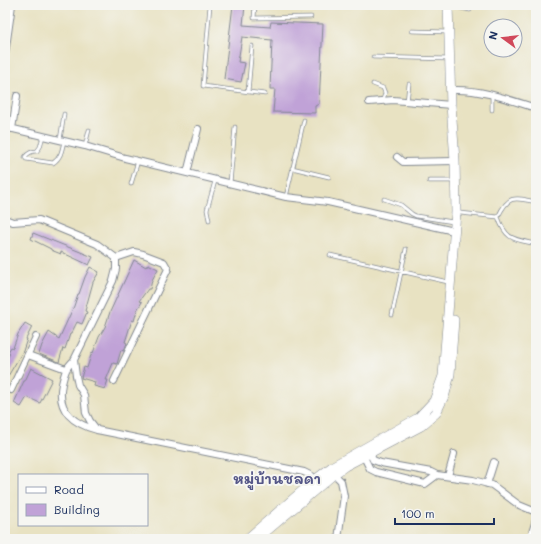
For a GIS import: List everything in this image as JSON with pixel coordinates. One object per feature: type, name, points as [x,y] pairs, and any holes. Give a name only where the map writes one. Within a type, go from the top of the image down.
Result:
[{"type":"street","points":[[5,54],[12,5]]},
{"type":"street","points":[[257,539],[333,466],[418,418],[434,401],[443,376],[455,227],[456,181],[448,32],[451,5]]},
{"type":"street","points":[[247,539],[317,483],[421,426],[436,413],[445,394],[450,374],[460,213],[456,90],[451,5]]},
{"type":"street","points":[[456,90],[472,90],[536,108]]},
{"type":"street","points":[[12,129],[17,96]]},
{"type":"street","points":[[369,102],[383,100],[451,105]]},
{"type":"street","points":[[5,127],[286,197],[328,202],[455,227]]},
{"type":"street","points":[[187,173],[198,129]]},
{"type":"street","points":[[397,157],[403,162],[455,161]]},
{"type":"street","points":[[5,219],[13,222],[39,220],[97,244],[116,258]]},
{"type":"street","points":[[114,382],[168,269],[164,262],[134,252],[116,258]]},
{"type":"street","points":[[116,258],[116,269],[113,281],[74,360],[66,369],[60,392],[66,412],[76,422],[86,427],[304,472],[312,476],[317,483]]},
{"type":"street","points":[[11,390],[36,337]]},
{"type":"street","points":[[28,355],[66,369]]},
{"type":"street","points":[[74,360],[78,385],[84,395],[86,412],[90,421],[97,430]]},
{"type":"street","points":[[448,476],[454,454]]},
{"type":"street","points":[[367,455],[373,460],[385,463],[431,472],[437,475],[492,485],[519,505],[536,512]]},
{"type":"street","points":[[367,455],[370,469],[382,474],[426,484],[437,475]]},
{"type":"street","points":[[487,484],[494,462]]},
{"type":"street","points":[[382,474],[385,463]]},
{"type":"street","points":[[334,474],[341,481],[344,496],[338,539]]},
{"type":"street","points":[[530,539],[536,520]]},
{"type":"lane","points":[[210,5],[203,86],[265,94]]},
{"type":"lane","points":[[255,5],[254,18],[310,17]]},
{"type":"lane","points":[[451,5],[470,10]]},
{"type":"lane","points":[[412,31],[448,32]]},
{"type":"lane","points":[[248,92],[252,46]]},
{"type":"lane","points":[[373,57],[449,59]]},
{"type":"lane","points":[[372,84],[383,88],[385,93],[383,100]]},
{"type":"lane","points":[[407,102],[409,84]]},
{"type":"lane","points":[[492,95],[492,110]]},
{"type":"lane","points":[[43,136],[40,147],[37,151],[32,151],[25,157],[26,159],[53,163],[57,161],[60,156],[64,114]]},
{"type":"lane","points":[[286,197],[304,120]]},
{"type":"lane","points":[[230,182],[235,127]]},
{"type":"lane","points":[[85,146],[89,130]]},
{"type":"lane","points":[[131,184],[138,161]]},
{"type":"lane","points":[[292,168],[329,177]]},
{"type":"lane","points":[[209,220],[207,210],[215,180]]},
{"type":"lane","points":[[429,181],[456,181]]},
{"type":"lane","points":[[536,202],[513,198],[507,201],[503,206],[498,217],[502,229],[509,236],[536,244]]},
{"type":"lane","points":[[384,200],[401,205],[416,216],[455,227]]},
{"type":"lane","points":[[460,213],[498,217]]},
{"type":"lane","points":[[392,315],[406,249]]},
{"type":"lane","points":[[330,254],[450,283]]},
{"type":"building","points":[[233,5],[245,5],[243,25],[270,27],[271,22],[323,24],[319,104],[315,106],[315,113],[273,112],[275,89],[270,89],[272,40],[242,37],[238,62],[245,63],[241,82],[224,79]]},
{"type":"building","points":[[33,233],[93,257],[89,265],[61,252],[61,254],[51,250],[31,239]]},
{"type":"building","points":[[134,260],[146,267],[148,264],[158,269],[152,280],[150,289],[148,289],[139,301],[142,302],[137,310],[134,321],[132,320],[125,342],[127,343],[124,351],[121,350],[117,364],[113,363],[106,380],[108,380],[105,389],[94,386],[95,382],[81,378],[84,367],[87,368],[92,352],[93,353],[99,337],[105,327],[110,312]]},
{"type":"building","points":[[90,267],[99,272],[93,282],[85,311],[87,312],[82,324],[77,322],[70,334],[65,349],[63,348],[59,362],[39,354],[49,332],[59,339]]},
{"type":"building","points":[[25,323],[32,327],[26,339],[23,351],[5,381],[5,363],[10,353],[8,352],[11,347],[13,348],[18,334]]},
{"type":"building","points":[[31,368],[52,379],[40,403],[27,397],[21,407],[14,403]]},
{"type":"district","name":"หมู่บ้านชลดา","points":[[277,479]]}]
